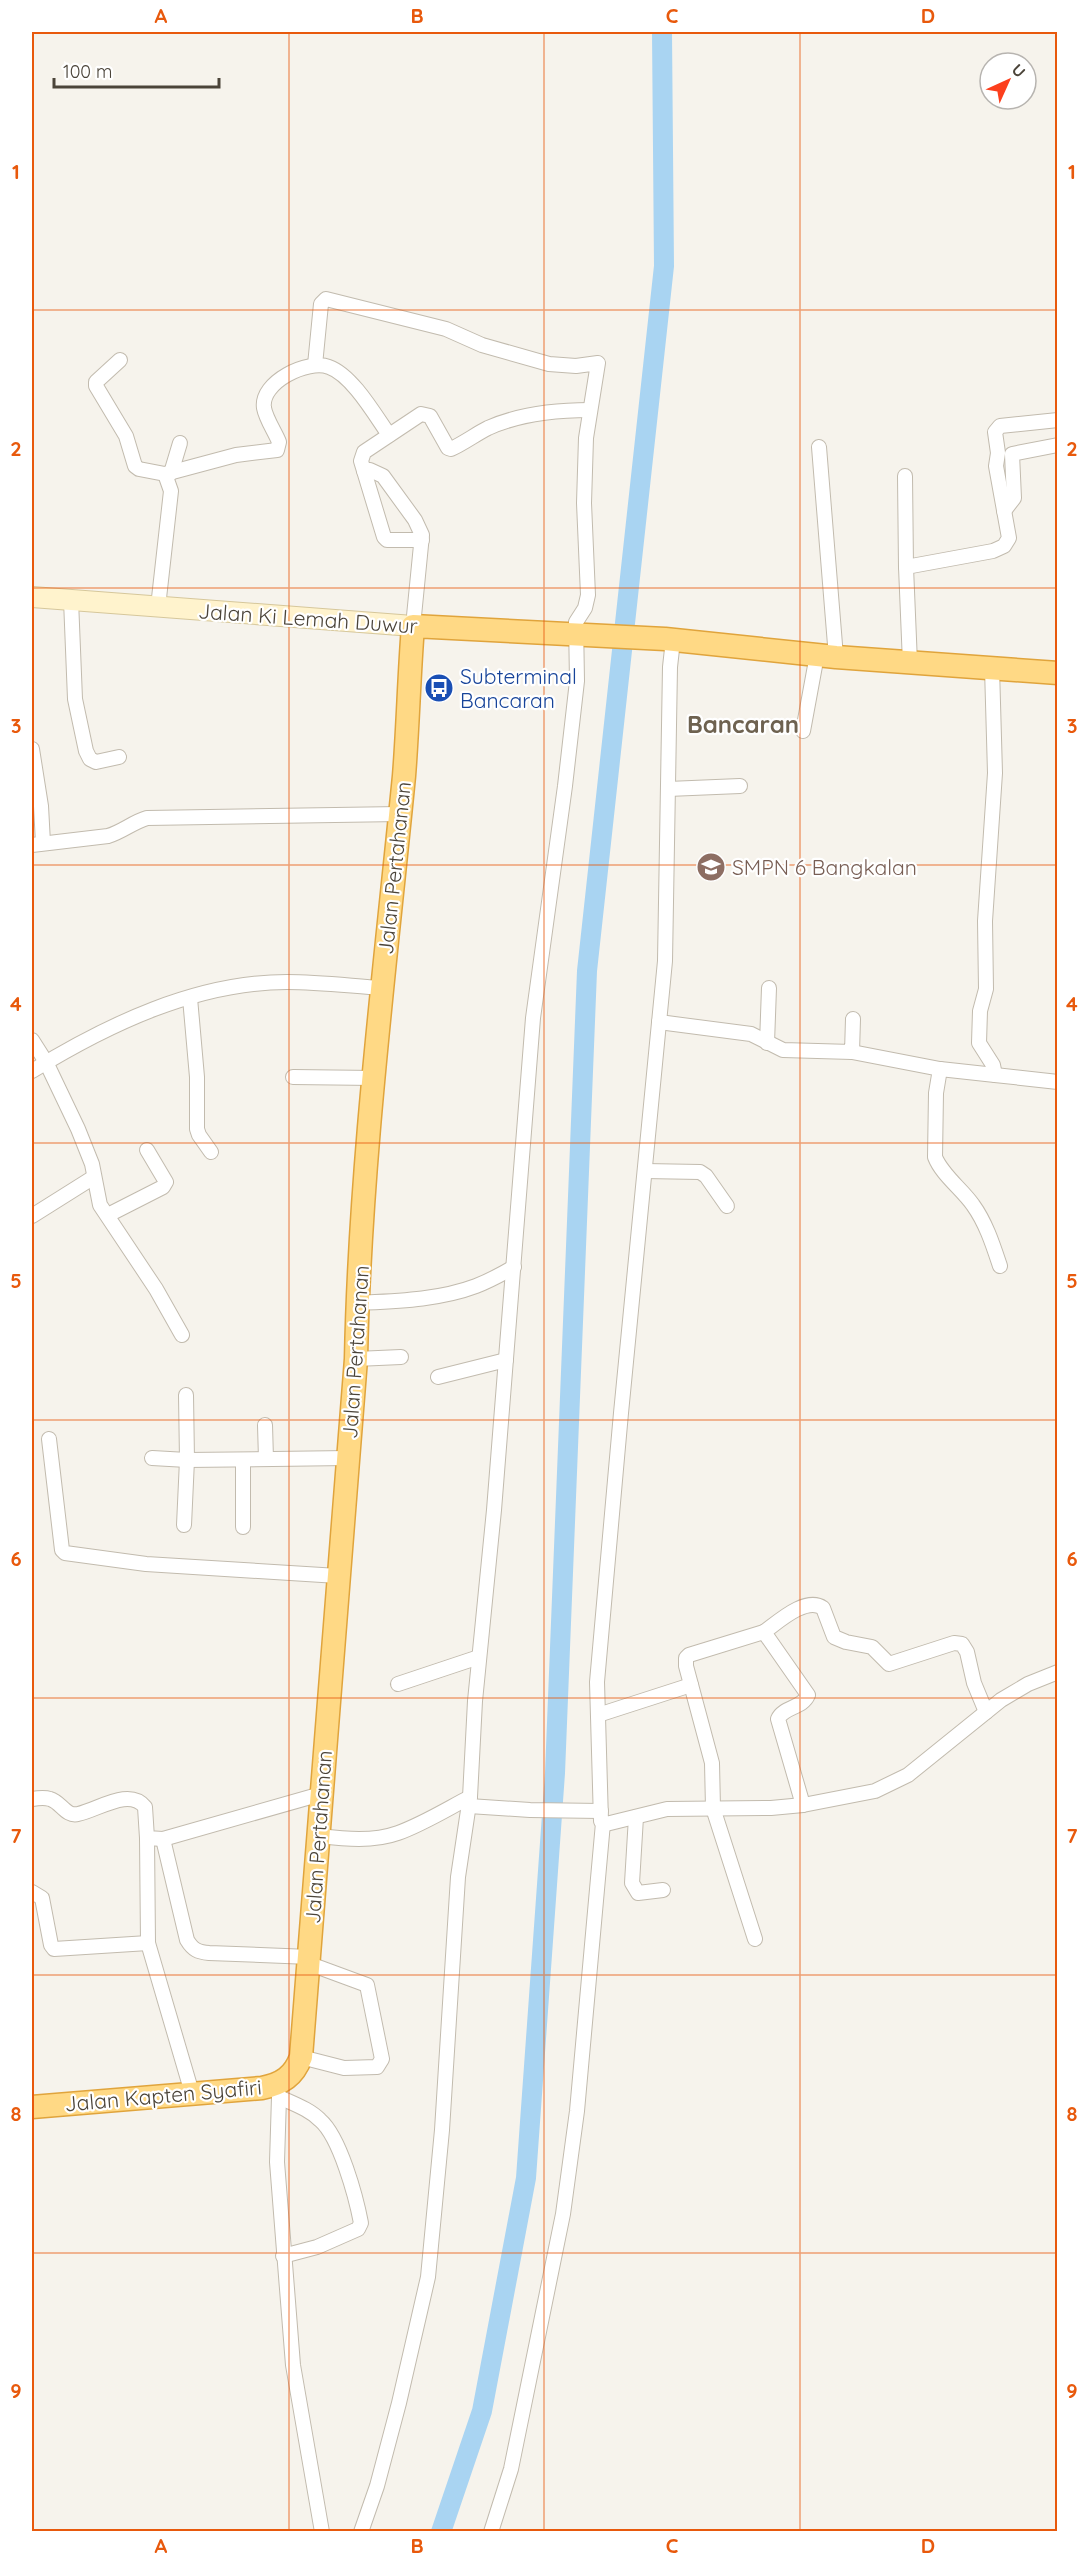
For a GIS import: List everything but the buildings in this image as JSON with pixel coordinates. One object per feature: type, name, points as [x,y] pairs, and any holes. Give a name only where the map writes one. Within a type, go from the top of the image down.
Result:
[{"type":"highway","name":"Jalan Ki Lemah Duwur","points":[[413,626],[669,640],[826,656],[1058,673]]},
{"type":"highway","name":"Jalan Pertahanan","points":[[287,2079],[310,1960],[356,1359],[357,1303],[382,988],[400,814],[413,626]]},
{"type":"highway","name":"Jalan Kapten Syafiri","points":[[32,2106],[192,2093],[287,2079]]},
{"type":"main road","name":"Jalan Ki Lemah Duwur","points":[[32,597],[413,626]]},
{"type":"street","points":[[315,365],[321,304],[326,299],[447,328],[482,345],[549,364],[576,366],[598,363],[586,438],[584,503],[588,595],[585,608],[576,622],[580,635],[566,786],[533,1018],[514,1267],[479,1657],[470,1801],[458,1877],[442,2130],[428,2277],[399,2403],[362,2532]]},
{"type":"street","points":[[120,360],[96,382],[96,387],[126,436],[135,466],[139,469],[168,473],[228,457],[277,450],[279,441],[264,409],[268,388],[287,375],[315,365],[328,366],[349,381],[389,435]]},
{"type":"street","points":[[422,540],[387,540],[384,537],[361,456],[421,414],[430,416],[448,448],[451,449],[487,429],[504,423],[548,412],[590,410]]},
{"type":"street","points":[[906,567],[1000,549],[1009,538],[996,466],[997,429],[1010,424],[1058,420]]},
{"type":"street","points":[[158,607],[171,491],[168,473],[180,443]]},
{"type":"street","points":[[1004,512],[1014,498],[1012,454],[1058,445]]},
{"type":"street","points":[[803,731],[826,656],[819,447]]},
{"type":"street","points":[[364,471],[370,470],[383,476],[415,520],[422,540],[413,626]]},
{"type":"street","points":[[905,476],[910,663]]},
{"type":"street","points":[[71,600],[75,699],[86,751],[90,759],[96,762],[119,757]]},
{"type":"street","points":[[491,2532],[511,2469],[564,2214],[577,2111],[597,1815],[597,1682],[618,1436],[665,961],[669,640]]},
{"type":"street","points":[[992,668],[994,773],[985,921],[986,989],[980,1011],[979,1043],[993,1065],[995,1075]]},
{"type":"street","points":[[32,749],[41,806],[37,844],[108,836],[147,818],[400,814]]},
{"type":"street","points":[[668,789],[740,786]]},
{"type":"street","points":[[32,1071],[134,1017],[190,998],[249,985],[286,982],[382,988]]},
{"type":"street","points":[[767,1042],[769,988]]},
{"type":"street","points":[[190,998],[197,1077],[197,1129],[211,1152]]},
{"type":"street","points":[[852,1052],[853,1019]]},
{"type":"street","points":[[659,1022],[752,1034],[783,1050],[852,1052],[940,1069],[1058,1082]]},
{"type":"street","points":[[32,1040],[46,1062],[78,1129],[92,1164],[98,1200],[156,1289],[182,1335]]},
{"type":"street","points":[[940,1069],[936,1093],[936,1157],[939,1166],[974,1206],[986,1228],[1000,1266]]},
{"type":"street","points":[[293,1077],[375,1078]]},
{"type":"street","points":[[108,1215],[163,1187],[166,1182],[164,1176],[147,1150]]},
{"type":"street","points":[[645,1171],[700,1172],[706,1176],[727,1206]]},
{"type":"street","points":[[32,1216],[94,1177]]},
{"type":"street","points":[[357,1303],[414,1300],[445,1294],[479,1285],[514,1267]]},
{"type":"street","points":[[356,1359],[401,1358]]},
{"type":"street","points":[[438,1377],[506,1360]]},
{"type":"street","points":[[184,1525],[187,1460],[186,1395]]},
{"type":"street","points":[[265,1425],[266,1459]]},
{"type":"street","points":[[49,1439],[62,1550],[65,1553],[146,1564],[338,1576]]},
{"type":"street","points":[[152,1458],[243,1460],[348,1458]]},
{"type":"street","points":[[243,1460],[243,1527]]},
{"type":"street","points":[[755,1939],[713,1808],[712,1763],[686,1666],[686,1658],[689,1655],[764,1632],[798,1609],[812,1604],[823,1608],[834,1637],[872,1647],[889,1664],[954,1643],[962,1644],[967,1652],[974,1683],[986,1712]]},
{"type":"street","points":[[764,1632],[808,1695],[806,1700],[780,1714],[778,1719],[803,1805]]},
{"type":"street","points":[[398,1684],[479,1657]]},
{"type":"street","points":[[319,1836],[351,1840],[398,1833],[470,1801],[530,1810],[636,1817],[667,1809],[746,1809],[803,1805],[875,1791],[908,1775],[986,1712],[1028,1684],[1058,1672]]},
{"type":"street","points":[[598,1715],[691,1685]]},
{"type":"street","points":[[147,1838],[163,1839],[321,1794]]},
{"type":"street","points":[[32,1799],[52,1799],[67,1812],[76,1815],[123,1799],[139,1801],[145,1807],[148,1943],[165,1994],[192,2093]]},
{"type":"street","points":[[636,1817],[633,1889],[638,1893],[663,1890]]},
{"type":"street","points":[[163,1839],[187,1940],[197,1952],[310,1960],[368,1985],[382,2059],[377,2067],[287,2079]]},
{"type":"street","points":[[32,1892],[42,1898],[44,1903],[51,1945],[54,1949],[148,1943]]},
{"type":"street","points":[[287,2079],[277,2162],[283,2256],[293,2365],[322,2532]]},
{"type":"street","points":[[283,2256],[317,2247],[358,2229],[361,2223],[345,2166],[323,2121],[310,2111],[287,2079]]},
{"type":"waterway","points":[[441,2532],[482,2411],[526,2178],[555,1773],[587,971],[664,266],[662,32]]},
{"type":"place","name":"Subterminal Bancaran","points":[[439,688]]},
{"type":"place","name":"SMPN 6 Bangkalan","points":[[711,867]]},
{"type":"district","name":"Bancaran","points":[[743,724]]}]
